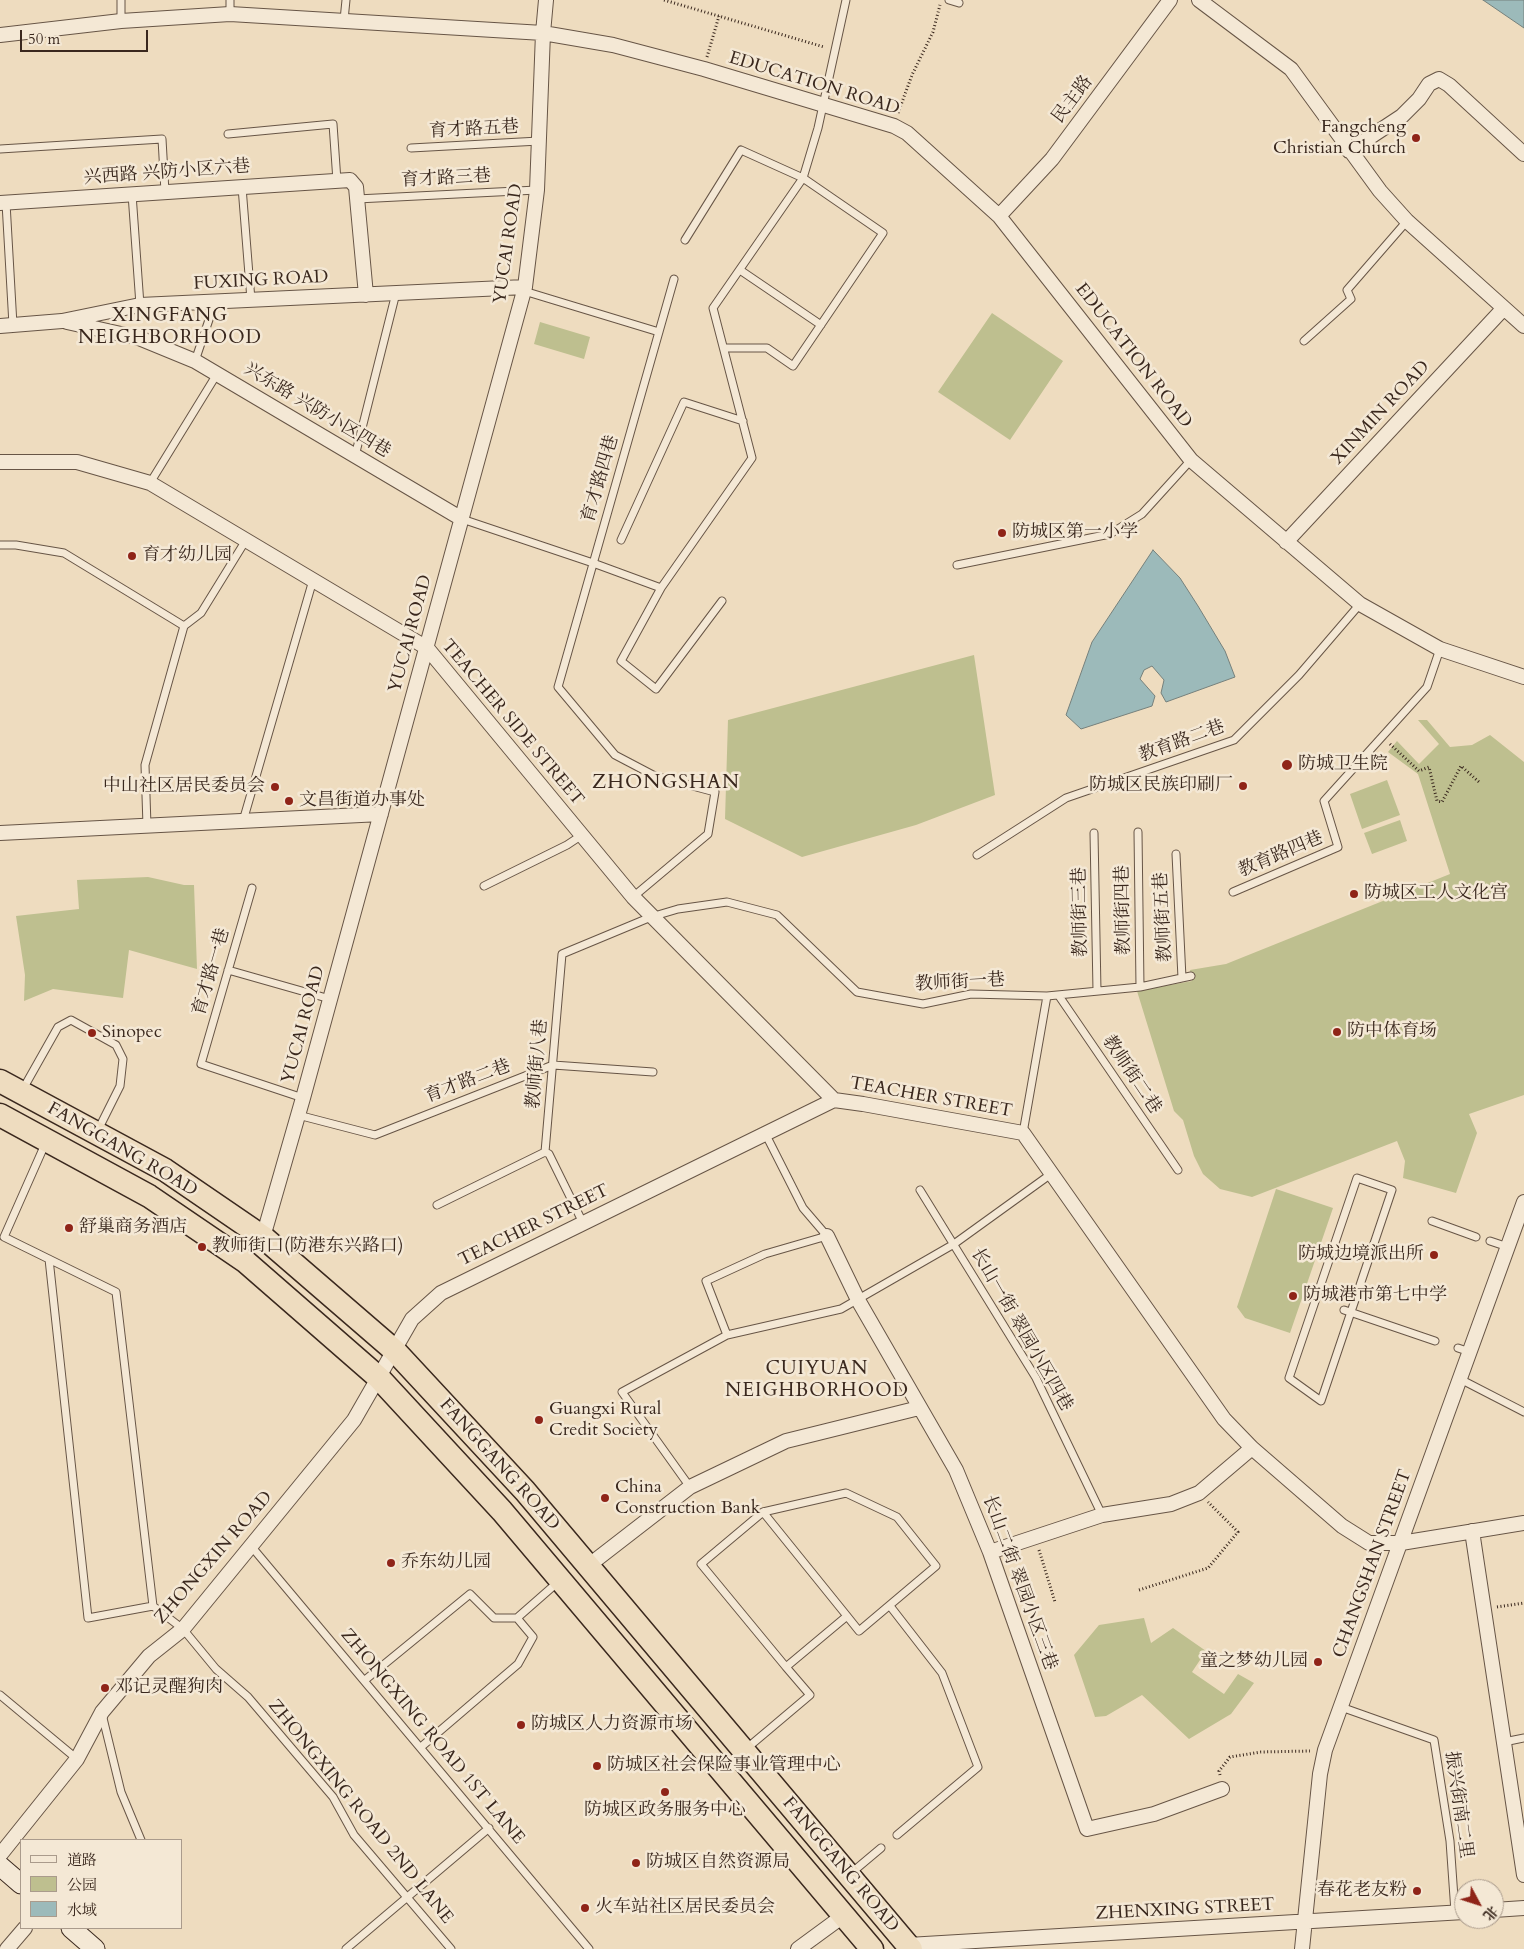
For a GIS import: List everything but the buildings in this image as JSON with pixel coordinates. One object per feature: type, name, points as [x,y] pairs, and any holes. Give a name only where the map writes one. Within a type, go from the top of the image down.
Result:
[{"type":"highway","name":"FANGGANG ROAD","points":[[0,1081],[165,1170],[263,1237],[395,1352],[525,1491],[909,1947]]},
{"type":"highway","name":"FANGGANG ROAD","points":[[0,1115],[148,1196],[246,1262],[379,1378],[502,1511],[872,1949]]},
{"type":"main road","points":[[0,1866],[20,1883]]},
{"type":"main road","points":[[71,1929],[95,1949]]},
{"type":"street","name":"YUCAI ROAD","points":[[263,1237],[303,1098],[525,289],[537,190],[542,33],[546,0]]},
{"type":"street","name":"民主路","points":[[999,216],[1052,159],[1170,0]]},
{"type":"street","points":[[1199,0],[1291,69],[1349,151],[1407,221],[1524,326]]},
{"type":"street","name":"EDUCATION ROAD","points":[[0,35],[230,7],[344,20],[542,33],[614,45],[704,69],[894,126],[907,133],[999,216],[1191,460],[1360,604],[1440,649],[1524,676]]},
{"type":"street","points":[[1349,151],[1402,116],[1419,100],[1429,84],[1439,79],[1449,84],[1524,154]]},
{"type":"street","points":[[337,181],[350,180],[356,187],[366,294]]},
{"type":"street","name":"兴西路 兴防小区六巷","points":[[3,203],[337,181]]},
{"type":"street","name":"FUXING ROAD","points":[[6,326],[62,321],[140,305],[366,294],[525,289]]},
{"type":"street","name":"XINMIN ROAD","points":[[1286,542],[1503,309]]},
{"type":"street","name":"兴东路 兴防小区四巷","points":[[62,321],[140,338],[195,361],[462,519]]},
{"type":"street","name":"TEACHER SIDE STREET","points":[[0,462],[77,462],[150,484],[426,648],[651,917],[834,1100]]},
{"type":"street","points":[[0,832],[381,814]]},
{"type":"street","name":"TEACHER STREET","points":[[395,1352],[412,1319],[441,1293],[834,1100],[863,1104],[1023,1133],[1224,1419],[1252,1448],[1342,1526],[1369,1543],[1400,1543],[1524,1523]]},
{"type":"street","name":"CHANGSHAN STREET","points":[[1302,1949],[1320,1774],[1325,1750],[1460,1379],[1464,1350],[1508,1247],[1524,1202]]},
{"type":"street","name":"长山二街 翠园小区三巷","points":[[827,1236],[858,1300],[956,1470],[990,1552],[1087,1829],[1154,1814],[1222,1789]]},
{"type":"street","name":"ZHONGXIN ROAD","points":[[0,1855],[77,1759],[102,1712],[149,1656],[183,1629],[354,1420],[395,1352]]},
{"type":"street","points":[[588,1566],[690,1487],[786,1441],[919,1408]]},
{"type":"street","points":[[990,1552],[1102,1515],[1171,1504],[1199,1493],[1252,1448]]},
{"type":"street","points":[[1472,1532],[1524,1875]]},
{"type":"street","points":[[1504,1909],[1524,1908]]},
{"type":"street","name":"ZHENXING STREET","points":[[909,1947],[1454,1912]]},
{"type":"street","points":[[798,1949],[843,1916]]},
{"type":"street","points":[[7,1949],[24,1929]]},
{"type":"lane","points":[[121,0],[121,21]]},
{"type":"lane","points":[[344,20],[346,0]]},
{"type":"lane","points":[[722,602],[656,689],[621,661],[661,588],[752,458],[713,308],[803,178],[836,51],[846,0]]},
{"type":"lane","points":[[949,0],[959,3]]},
{"type":"lane","points":[[228,134],[333,124],[337,181]]},
{"type":"lane","points":[[0,149],[162,139],[164,192]]},
{"type":"lane","name":"育才路五巷","points":[[411,148],[539,141]]},
{"type":"lane","points":[[685,240],[741,150],[803,178],[883,233],[793,366],[767,348],[724,348]]},
{"type":"lane","points":[[242,187],[251,300]]},
{"type":"lane","name":"育才路三巷","points":[[357,199],[537,190]]},
{"type":"lane","points":[[132,194],[140,305]]},
{"type":"lane","points":[[3,203],[6,326]]},
{"type":"lane","points":[[1304,341],[1351,299],[1347,290],[1407,221]]},
{"type":"lane","points":[[740,270],[821,325]]},
{"type":"lane","name":"育才路四巷","points":[[633,897],[708,834],[715,792],[655,776],[615,755],[558,687],[674,279]]},
{"type":"lane","points":[[525,289],[658,332]]},
{"type":"lane","points":[[355,456],[396,293]]},
{"type":"lane","points":[[195,361],[215,302]]},
{"type":"lane","points":[[150,484],[217,374]]},
{"type":"lane","points":[[620,540],[684,402],[742,421]]},
{"type":"lane","points":[[957,566],[1110,534],[1142,514],[1191,460]]},
{"type":"lane","points":[[462,519],[661,588]]},
{"type":"lane","points":[[148,826],[145,765],[184,626],[201,613],[246,540]]},
{"type":"lane","points":[[0,545],[16,544],[64,553],[184,626]]},
{"type":"lane","points":[[242,822],[313,580]]},
{"type":"lane","name":"教育路二巷","points":[[977,855],[1066,798],[1234,740],[1299,675],[1360,604]]},
{"type":"lane","name":"教育路四巷","points":[[1233,892],[1338,847],[1324,801],[1427,687],[1440,649]]},
{"type":"lane","name":"教师街三巷","points":[[1094,832],[1097,992]]},
{"type":"lane","name":"教师街四巷","points":[[1138,832],[1140,987]]},
{"type":"lane","points":[[484,886],[567,845],[582,835]]},
{"type":"lane","name":"教师街五巷","points":[[1176,854],[1182,978]]},
{"type":"lane","name":"育才路一巷","points":[[252,888],[201,1064],[303,1098]]},
{"type":"lane","name":"教师街一巷","points":[[651,917],[678,909],[728,902],[777,915],[857,992],[923,1004],[971,994],[1059,996],[1140,987],[1191,976]]},
{"type":"lane","name":"教师街八巷","points":[[545,1152],[562,954],[651,917]]},
{"type":"lane","points":[[228,970],[330,999]]},
{"type":"lane","points":[[1023,1133],[1047,996]]},
{"type":"lane","name":"教师街二巷","points":[[1059,996],[1178,1170]]},
{"type":"lane","points":[[21,1092],[58,1027],[71,1020],[116,1045],[123,1059],[120,1086],[97,1132]]},
{"type":"lane","name":"育才路二巷","points":[[298,1115],[375,1134],[553,1065],[653,1072]]},
{"type":"lane","points":[[727,1335],[706,1281],[765,1254],[827,1236],[803,1208],[765,1133]]},
{"type":"lane","points":[[46,1140],[4,1238],[50,1260],[116,1292],[152,1606],[88,1618],[50,1260]]},
{"type":"lane","points":[[436,1205],[545,1152],[549,1154],[583,1223]]},
{"type":"lane","points":[[690,1487],[622,1392],[727,1335],[841,1309],[954,1244],[1051,1174]]},
{"type":"lane","points":[[1357,1178],[1392,1190],[1347,1311],[1321,1401],[1289,1378],[1357,1178]]},
{"type":"lane","name":"长山一街 翠园小区四巷","points":[[920,1190],[1036,1378],[1102,1515]]},
{"type":"lane","points":[[1432,1221],[1476,1236]]},
{"type":"lane","points":[[1490,1241],[1508,1247]]},
{"type":"lane","points":[[1316,1300],[1324,1304]]},
{"type":"lane","points":[[1347,1311],[1436,1341]]},
{"type":"lane","points":[[1460,1379],[1524,1412]]},
{"type":"lane","points":[[744,1751],[810,1695],[701,1564],[762,1512],[846,1493],[898,1516],[936,1566],[859,1631],[762,1512]]},
{"type":"lane","name":"ZHONGXING ROAD 1ST LANE","points":[[251,1546],[590,1949]]},
{"type":"lane","points":[[365,1680],[470,1594],[494,1618],[517,1618],[560,1581]]},
{"type":"lane","name":"ZHONGXING ROAD 2ND LANE","points":[[152,1606],[183,1629],[216,1668],[248,1697],[333,1797],[354,1835],[450,1949]]},
{"type":"lane","points":[[890,1606],[942,1673],[978,1767],[897,1834]]},
{"type":"lane","points":[[786,1667],[847,1616]]},
{"type":"lane","points":[[421,1747],[518,1664],[533,1637],[517,1618]]},
{"type":"lane","points":[[0,1695],[77,1759]]},
{"type":"lane","name":"振兴街南二里","points":[[1342,1707],[1434,1740],[1455,1879]]},
{"type":"lane","points":[[102,1712],[121,1792],[141,1839]]},
{"type":"lane","points":[[1504,1742],[1524,1738]]},
{"type":"lane","points":[[346,1949],[490,1828]]},
{"type":"lane","points":[[848,1876],[881,1848]]},
{"type":"path","points":[[664,0],[836,51]]},
{"type":"path","points":[[894,126],[912,75],[934,32],[942,0]]},
{"type":"path","points":[[704,69],[719,16]]},
{"type":"path","points":[[1382,736],[1419,771],[1429,767],[1437,801],[1442,802],[1461,766],[1479,782]]},
{"type":"path","points":[[1139,1590],[1208,1568],[1238,1532],[1199,1493]]},
{"type":"path","points":[[1035,1537],[1055,1602]]},
{"type":"path","points":[[1484,1609],[1524,1602]]},
{"type":"path","points":[[1219,1771],[1230,1758],[1262,1752],[1325,1750]]},
{"type":"green space","points":[[992,313],[1063,361],[1010,440],[938,392]]},
{"type":"green space","points":[[540,322],[590,337],[584,359],[534,344]]},
{"type":"green space","points":[[974,655],[995,795],[916,825],[802,857],[725,819],[728,720]]},
{"type":"green space","name":"防中体育场","points":[[1418,720],[1427,720],[1450,747],[1472,745],[1490,735],[1524,762],[1524,1095],[1469,1114],[1477,1133],[1456,1193],[1403,1178],[1405,1161],[1397,1141],[1252,1197],[1220,1189],[1203,1174],[1194,1156],[1183,1120],[1174,1111],[1137,991],[1192,981],[1190,970],[1226,964],[1450,874],[1418,774],[1388,752],[1397,741],[1419,764],[1439,744]]},
{"type":"green space","points":[[1387,780],[1400,815],[1362,829],[1350,794]]},
{"type":"green space","points":[[1400,820],[1407,841],[1372,854],[1364,833]]},
{"type":"green space","points":[[148,877],[184,885],[194,885],[197,969],[129,950],[123,998],[53,989],[24,1001],[25,975],[16,916],[79,909],[77,880]]},
{"type":"green space","points":[[1276,1189],[1333,1208],[1290,1333],[1245,1318],[1237,1307]]},
{"type":"green space","points":[[1144,1618],[1151,1643],[1173,1628],[1206,1651],[1192,1672],[1224,1694],[1238,1674],[1254,1683],[1231,1714],[1189,1739],[1142,1695],[1106,1716],[1095,1717],[1074,1655],[1099,1625]]},
{"type":"water","points":[[1483,0],[1524,0],[1524,28]]},
{"type":"water","points":[[1153,550],[1180,578],[1225,651],[1235,677],[1166,702],[1161,693],[1164,680],[1152,666],[1144,670],[1140,679],[1155,696],[1152,706],[1081,729],[1066,715],[1092,642]]},
{"type":"place","name":"Fangcheng Christian Church","points":[[1416,138]]},
{"type":"place","name":"防城区第一小学","points":[[1002,533]]},
{"type":"place","name":"育才幼儿园","points":[[132,556]]},
{"type":"place","name":"防城卫生院","points":[[1287,765]]},
{"type":"place","name":"防城区民族印刷厂","points":[[1243,786]]},
{"type":"place","name":"中山社区居民委员会","points":[[275,787]]},
{"type":"place","name":"文昌街道办事处","points":[[289,801]]},
{"type":"place","name":"防城区工人文化宫","points":[[1354,894]]},
{"type":"place","name":"防中体育场","points":[[1337,1032]]},
{"type":"place","name":"Sinopec","points":[[92,1033]]},
{"type":"place","name":"舒巢商务酒店","points":[[69,1228]]},
{"type":"place","name":"教师街口(防港东兴路口)","points":[[202,1247]]},
{"type":"place","name":"防城边境派出所","points":[[1434,1255]]},
{"type":"place","name":"防城港市第七中学","points":[[1293,1296]]},
{"type":"place","name":"Guangxi Rural Credit Society","points":[[539,1420]]},
{"type":"place","name":"China Construction Bank","points":[[605,1498]]},
{"type":"place","name":"乔东幼儿园","points":[[391,1563]]},
{"type":"place","name":"童之梦幼儿园","points":[[1318,1662]]},
{"type":"place","name":"邓记灵醒狗肉","points":[[105,1688]]},
{"type":"place","name":"防城区人力资源市场","points":[[521,1725]]},
{"type":"place","name":"防城区社会保险事业管理中心","points":[[597,1766]]},
{"type":"place","name":"防城区政务服务中心","points":[[665,1792]]},
{"type":"place","name":"防城区自然资源局","points":[[636,1863]]},
{"type":"place","name":"春花老友粉","points":[[1417,1891]]},
{"type":"place","name":"火车站社区居民委员会","points":[[585,1908]]},
{"type":"district","name":"XINGFANG NEIGHBORHOOD","points":[[170,328]]},
{"type":"district","name":"ZHONGSHAN","points":[[666,783]]},
{"type":"district","name":"CUIYUAN NEIGHBORHOOD","points":[[817,1381]]}]
